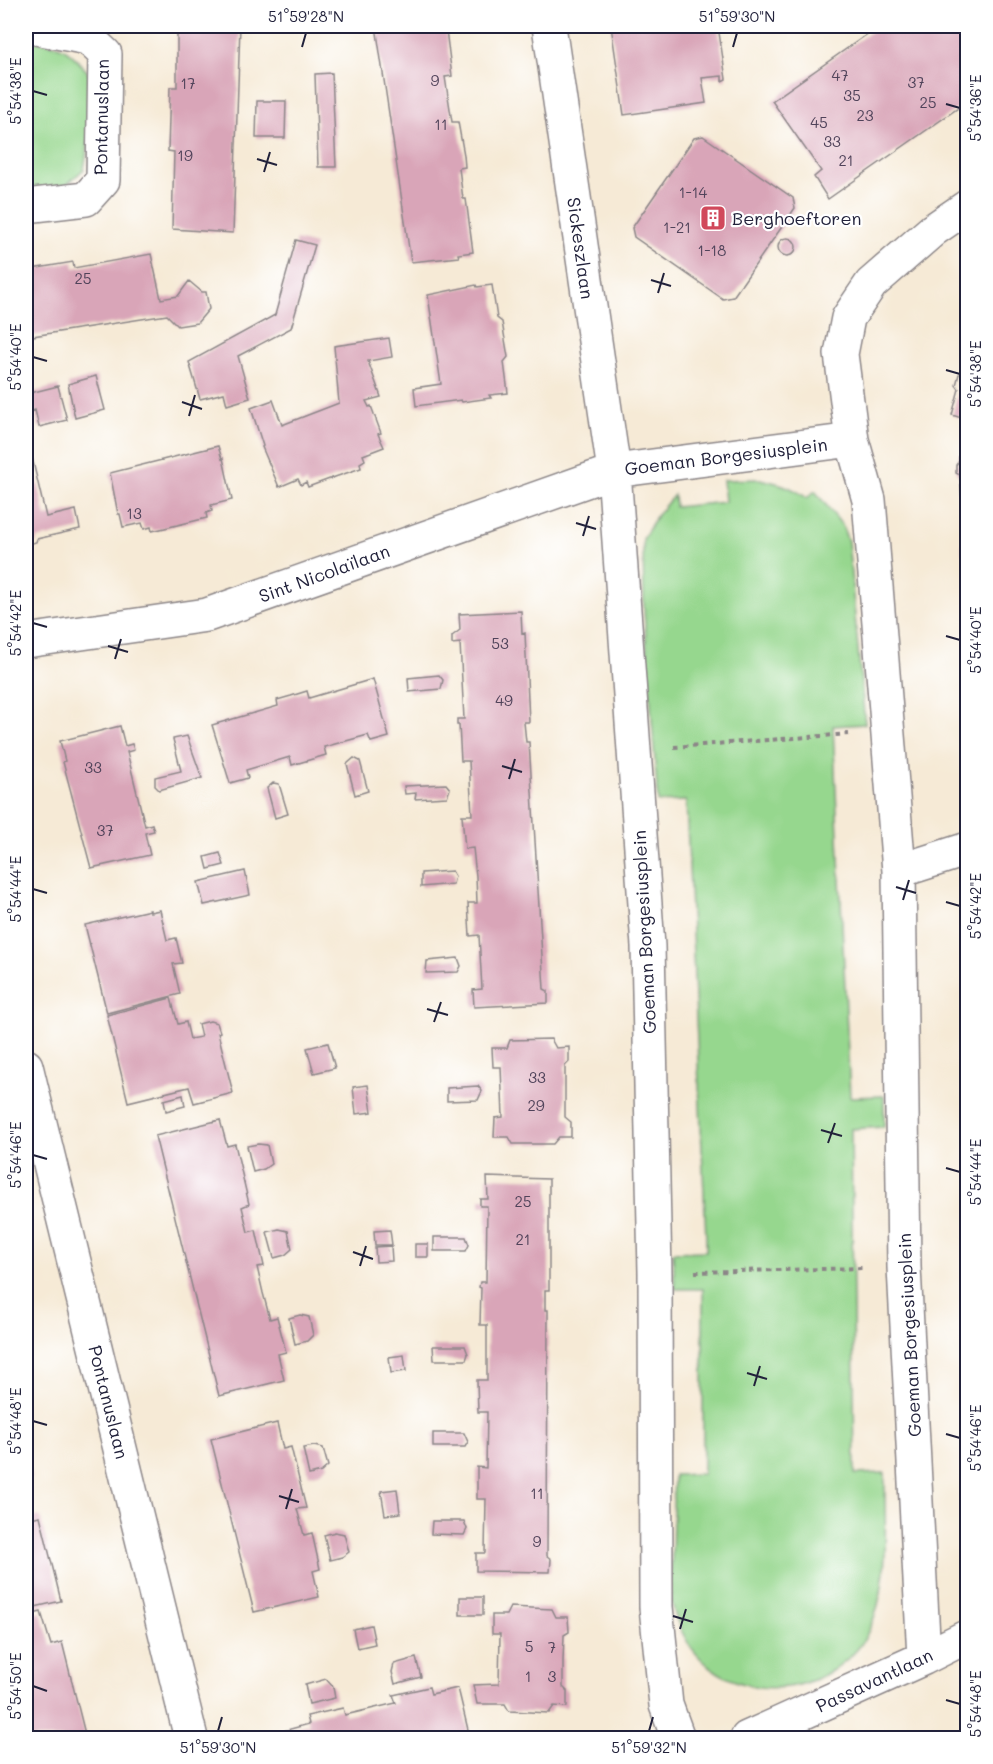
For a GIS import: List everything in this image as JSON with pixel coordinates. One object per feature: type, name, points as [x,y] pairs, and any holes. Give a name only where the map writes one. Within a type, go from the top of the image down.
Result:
[{"type":"street","name":"Pontanuslaan","points":[[26,26],[88,38],[105,54],[103,180],[86,199],[26,206]]},
{"type":"street","name":"Sickeszlaan","points":[[549,26],[614,471]]},
{"type":"street","points":[[852,440],[841,354],[848,318],[871,284],[933,230],[968,206]]},
{"type":"street","name":"Goeman Borgesiusplein","points":[[678,1738],[666,1705],[656,1607],[655,1273],[648,946],[614,471],[852,440],[869,500],[899,871],[904,1267],[924,1658]]},
{"type":"street","name":"Sint Nicolaïlaan","points":[[26,641],[207,615],[614,471]]},
{"type":"street","points":[[899,871],[968,849]]},
{"type":"street","name":"Pontanuslaan","points":[[26,1066],[191,1738]]},
{"type":"street","name":"Passavantlaan","points":[[747,1738],[968,1636]]},
{"type":"path","points":[[634,750],[888,731]]},
{"type":"path","points":[[655,1273],[904,1267]]},
{"type":"green space","points":[[26,39],[63,48],[90,75],[89,140],[84,169],[66,185],[26,191]]},
{"type":"green space","points":[[760,479],[784,485],[807,498],[815,491],[842,525],[848,541],[865,724],[833,726],[850,1097],[884,1096],[884,1127],[851,1129],[855,1474],[885,1473],[885,1555],[880,1596],[864,1640],[848,1658],[833,1670],[813,1680],[792,1686],[770,1688],[749,1685],[729,1678],[710,1667],[694,1652],[682,1632],[671,1597],[674,1475],[703,1474],[703,1289],[675,1289],[673,1252],[706,1251],[706,1237],[686,801],[658,802],[644,611],[643,539],[657,515],[674,495],[675,507],[725,502],[723,480]]},
{"type":"building","points":[[177,26],[240,26],[233,233],[172,229],[174,152],[168,151],[170,87],[177,87]]},
{"type":"building","points":[[376,26],[438,26],[438,31],[446,30],[452,76],[445,77],[452,122],[458,122],[464,155],[465,167],[459,168],[463,199],[466,199],[473,252],[458,254],[459,257],[411,262]]},
{"type":"building","points":[[611,26],[718,26],[726,79],[722,81],[722,76],[702,78],[706,103],[624,115]]},
{"type":"building","points":[[879,26],[968,26],[968,101],[828,199],[814,177],[821,171],[772,101]]},
{"type":"building","points":[[332,73],[336,167],[318,167],[315,74]]},
{"type":"building","points":[[257,101],[286,101],[285,138],[256,138]]},
{"type":"building","name":"Berghoeftoren","points":[[703,136],[793,198],[795,208],[733,297],[723,299],[634,237],[632,228],[694,138]]},
{"type":"building","points":[[783,238],[791,238],[796,243],[794,254],[783,256],[778,251],[778,243]]},
{"type":"building","points":[[296,240],[315,245],[291,328],[238,356],[250,398],[227,405],[224,393],[200,399],[189,362],[275,315]]},
{"type":"building","points":[[151,254],[161,299],[178,296],[189,281],[202,292],[206,292],[209,309],[197,323],[178,326],[167,315],[26,337],[26,270],[73,262],[74,268]]},
{"type":"building","points":[[476,285],[477,287],[492,285],[497,318],[502,322],[508,357],[504,362],[508,393],[489,395],[491,398],[416,406],[414,388],[441,384],[428,295]]},
{"type":"building","points":[[389,338],[392,357],[368,361],[381,397],[366,401],[369,407],[371,406],[384,447],[363,455],[365,460],[360,463],[361,468],[308,487],[306,482],[301,485],[298,479],[279,487],[262,447],[251,408],[273,400],[282,425],[339,403],[334,346]]},
{"type":"building","points":[[967,345],[968,420],[952,415],[959,389],[956,385],[959,374],[964,372],[966,363],[963,359]]},
{"type":"building","points":[[96,376],[105,410],[75,418],[68,384]]},
{"type":"building","points":[[58,386],[67,420],[39,427],[35,410],[26,413],[26,394]]},
{"type":"building","points":[[26,432],[46,517],[76,510],[80,529],[37,539],[36,542],[26,545]]},
{"type":"building","points":[[218,446],[223,458],[232,500],[211,505],[212,511],[206,513],[207,518],[152,531],[151,527],[144,529],[142,523],[123,527],[120,514],[118,514],[110,473]]},
{"type":"building","points":[[968,454],[968,555],[962,553],[962,544],[966,541],[965,529],[961,527],[960,518],[963,515],[960,475],[956,473],[956,465],[959,455]]},
{"type":"building","points":[[521,611],[522,634],[525,633],[529,722],[524,722],[526,742],[529,742],[544,989],[548,991],[548,1003],[474,1007],[473,990],[482,989],[479,935],[470,936],[468,903],[477,903],[476,876],[473,848],[465,849],[462,815],[472,815],[469,761],[461,761],[459,725],[457,725],[457,719],[464,719],[460,643],[452,644],[452,636],[460,630],[459,614]]},
{"type":"building","points":[[439,675],[443,680],[441,689],[409,692],[408,678]]},
{"type":"building","points":[[373,679],[389,737],[371,742],[368,735],[324,747],[326,755],[292,765],[290,757],[246,770],[248,778],[230,783],[212,725],[278,706],[277,700],[307,691],[309,698]]},
{"type":"building","points":[[120,726],[125,746],[132,744],[134,750],[127,752],[145,826],[152,824],[154,831],[145,833],[150,855],[91,868],[63,762],[65,761],[60,741]]},
{"type":"building","points":[[187,736],[202,778],[159,790],[155,786],[155,777],[181,771],[173,739]]},
{"type":"building","points":[[354,758],[360,761],[368,791],[355,795],[347,764]]},
{"type":"building","points":[[273,783],[279,784],[288,814],[275,818],[267,788]]},
{"type":"building","points":[[446,784],[450,789],[447,797],[415,799],[416,793],[405,794],[404,786]]},
{"type":"building","points":[[220,853],[224,865],[208,869],[205,857]]},
{"type":"building","points":[[245,871],[250,895],[204,905],[198,882]]},
{"type":"building","points":[[452,871],[455,876],[453,884],[421,887],[421,873]]},
{"type":"building","points":[[150,910],[150,912],[160,910],[167,940],[176,938],[182,963],[173,964],[180,994],[107,1013],[85,925]]},
{"type":"building","points":[[458,958],[461,966],[458,972],[426,973],[427,961]]},
{"type":"building","points":[[171,998],[178,1024],[186,1022],[190,1039],[201,1037],[198,1024],[210,1021],[217,1023],[233,1093],[194,1103],[189,1087],[128,1102],[107,1015]]},
{"type":"building","points":[[551,1039],[556,1048],[569,1047],[569,1062],[565,1066],[565,1117],[571,1122],[571,1137],[559,1137],[553,1144],[513,1144],[509,1137],[494,1137],[495,1118],[503,1117],[501,1067],[493,1067],[492,1048],[507,1048],[510,1040]]},
{"type":"building","points":[[328,1043],[335,1068],[314,1073],[307,1048]]},
{"type":"building","points":[[368,1085],[372,1112],[356,1114],[353,1087]]},
{"type":"building","points":[[478,1086],[482,1091],[478,1100],[447,1101],[447,1088]]},
{"type":"building","points":[[183,1095],[185,1106],[166,1111],[164,1100]]},
{"type":"building","points":[[220,1120],[227,1146],[235,1144],[249,1204],[242,1207],[248,1232],[256,1230],[264,1266],[257,1267],[263,1293],[270,1319],[277,1317],[286,1352],[278,1354],[284,1380],[219,1396],[155,1136]]},
{"type":"building","points":[[267,1145],[271,1164],[253,1172],[247,1146]]},
{"type":"building","points":[[487,1177],[549,1179],[549,1290],[545,1290],[545,1310],[548,1310],[547,1556],[551,1559],[550,1572],[476,1571],[476,1553],[485,1553],[486,1499],[477,1499],[477,1467],[486,1468],[487,1412],[478,1412],[477,1380],[487,1380],[487,1325],[480,1325],[481,1288],[479,1287],[480,1282],[486,1282],[487,1206],[480,1206],[480,1199],[488,1199]]},
{"type":"building","points":[[279,1229],[288,1231],[292,1249],[285,1255],[274,1258],[267,1232]]},
{"type":"building","points":[[390,1230],[392,1245],[375,1245],[374,1231]]},
{"type":"building","points":[[434,1237],[466,1237],[469,1245],[466,1251],[434,1251]]},
{"type":"building","points":[[415,1244],[428,1244],[428,1257],[415,1257]]},
{"type":"building","points":[[391,1246],[392,1261],[376,1262],[375,1247]]},
{"type":"building","points":[[300,1315],[309,1317],[313,1335],[307,1341],[295,1344],[289,1318]]},
{"type":"building","points":[[433,1346],[465,1346],[468,1354],[466,1360],[434,1360]]},
{"type":"building","points":[[404,1355],[406,1371],[391,1373],[389,1357]]},
{"type":"building","points":[[277,1423],[283,1449],[291,1447],[306,1508],[297,1509],[304,1535],[312,1533],[320,1569],[313,1571],[319,1597],[254,1612],[211,1439]]},
{"type":"building","points":[[433,1433],[464,1433],[468,1442],[465,1447],[433,1447]]},
{"type":"building","points":[[314,1446],[323,1448],[328,1466],[321,1472],[309,1475],[303,1448]]},
{"type":"building","points":[[26,1459],[31,1478],[26,1479]]},
{"type":"building","points":[[397,1489],[400,1513],[385,1515],[381,1491]]},
{"type":"building","points":[[40,1516],[61,1601],[26,1609],[26,1519]]},
{"type":"building","points":[[432,1521],[464,1521],[467,1529],[464,1535],[431,1534]]},
{"type":"building","points":[[335,1532],[344,1534],[349,1552],[342,1557],[330,1560],[324,1535]]},
{"type":"building","points":[[460,1597],[483,1597],[483,1615],[460,1615]]},
{"type":"building","points":[[510,1607],[552,1609],[556,1617],[568,1617],[569,1632],[564,1635],[563,1661],[563,1687],[567,1691],[567,1707],[554,1706],[549,1713],[509,1711],[505,1704],[477,1704],[473,1685],[499,1684],[500,1634],[492,1634],[492,1615],[506,1615]]},
{"type":"building","points":[[41,1612],[51,1645],[62,1642],[86,1738],[26,1738],[26,1616]]},
{"type":"building","points":[[371,1625],[375,1644],[357,1648],[353,1629]]},
{"type":"building","points":[[416,1658],[421,1677],[395,1684],[392,1672],[394,1664]]},
{"type":"building","points":[[326,1679],[333,1687],[335,1698],[309,1704],[305,1685]]},
{"type":"building","points":[[429,1687],[431,1694],[458,1688],[470,1738],[284,1738],[283,1731],[309,1724],[307,1716],[343,1708],[345,1715],[396,1703],[393,1695]]},
{"type":"place","name":"Berghoeftoren","points":[[713,218]]}]
